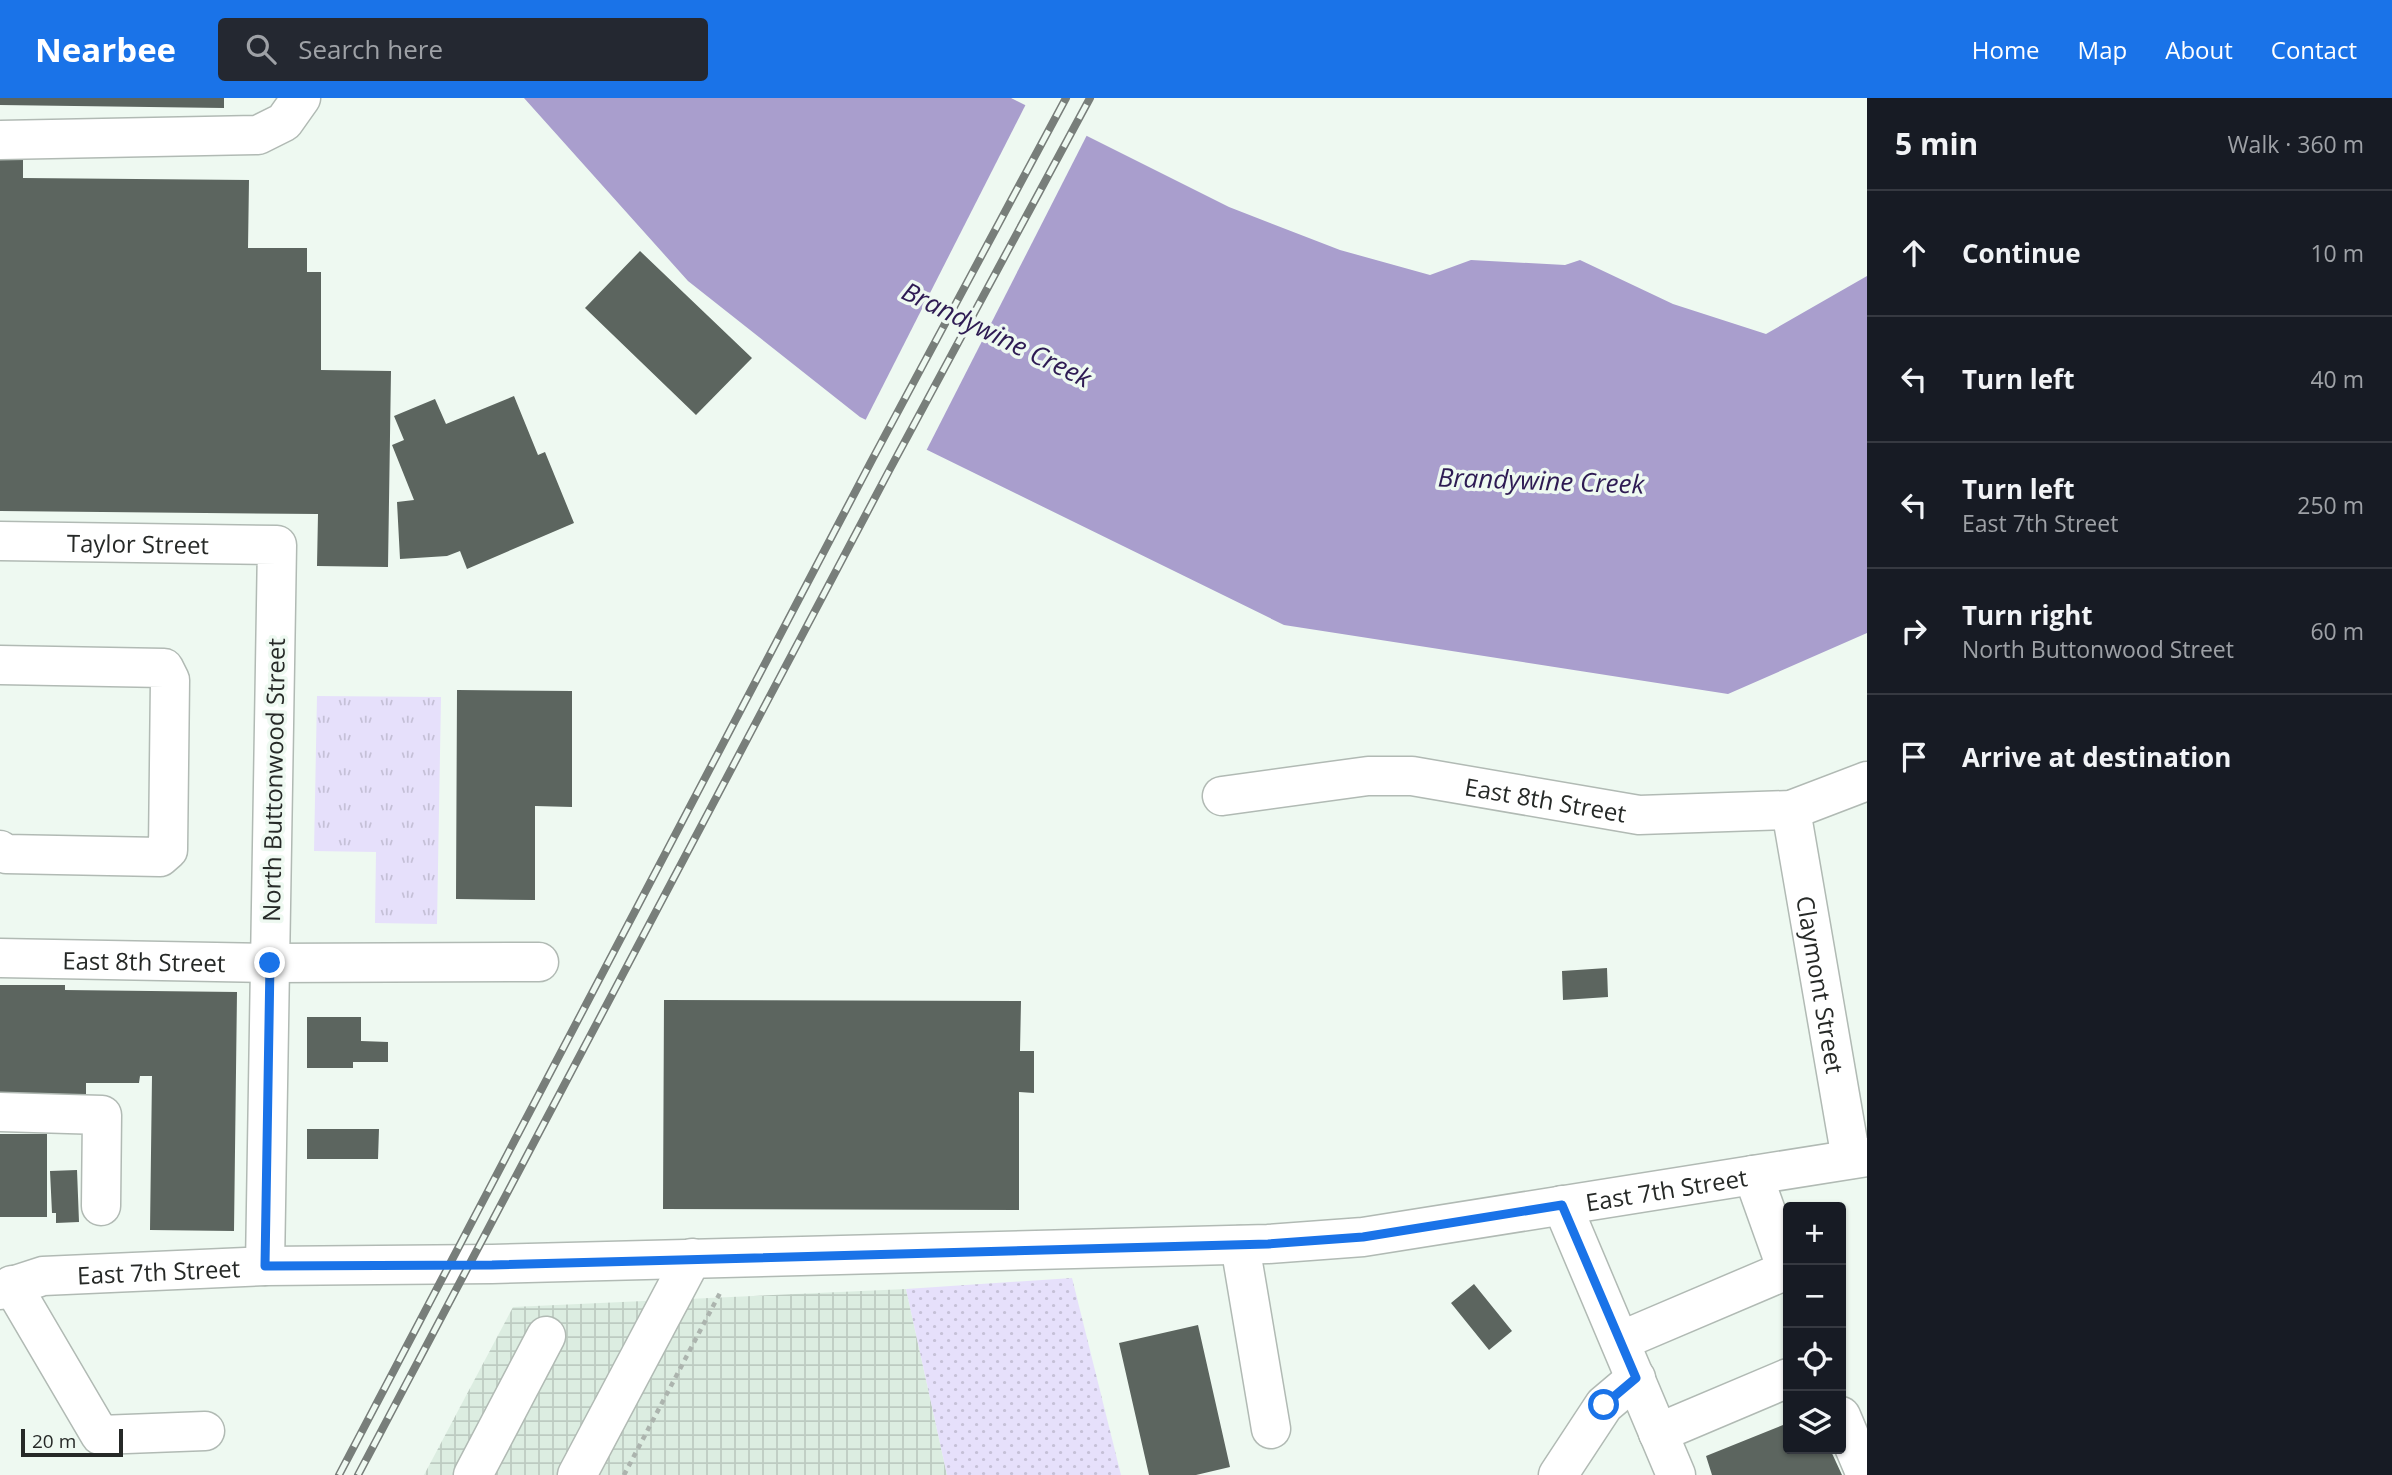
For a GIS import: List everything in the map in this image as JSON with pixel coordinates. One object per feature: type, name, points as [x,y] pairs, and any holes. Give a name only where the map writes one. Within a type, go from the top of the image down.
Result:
[{"type":"street","points":[[0,140],[258,135],[284,122],[301,98]]},
{"type":"street","name":"Taylor Street","points":[[0,541],[277,545]]},
{"type":"street","name":"North Buttonwood Street","points":[[265,1266],[277,545]]},
{"type":"street","points":[[0,665],[164,668],[170,680],[168,850],[160,857],[6,854],[0,850]]},
{"type":"street","name":"East 8th Street","points":[[1222,796],[1368,776],[1412,776],[1639,815],[1791,810],[1867,781]]},
{"type":"street","name":"Claymont Street","points":[[1791,810],[1859,1158]]},
{"type":"street","name":"East 8th Street","points":[[0,958],[270,963],[539,962]]},
{"type":"street","points":[[0,1112],[102,1115],[101,1206]]},
{"type":"street","name":"East 7th Street","points":[[6,1287],[43,1276],[265,1266],[492,1265],[1240,1245],[1363,1237],[1859,1158]]},
{"type":"street","points":[[1753,1175],[1785,1265]]},
{"type":"street","points":[[1562,1205],[1676,1475]]},
{"type":"street","points":[[1240,1245],[1271,1429]]},
{"type":"street","points":[[577,1475],[692,1258]]},
{"type":"street","points":[[1620,1341],[1783,1274]]},
{"type":"street","points":[[6,1287],[100,1435],[205,1431]]},
{"type":"street","points":[[473,1475],[546,1336]]},
{"type":"street","points":[[1559,1475],[1604,1405],[1636,1378]]},
{"type":"street","points":[[1658,1433],[1783,1380]]},
{"type":"street","points":[[1846,1428],[1866,1475]]},
{"type":"shaded area","points":[[906,1289],[947,1475],[424,1475],[513,1307]]},
{"type":"green space","points":[[317,696],[441,697],[437,924],[375,923],[376,852],[314,851]]},
{"type":"green space","points":[[1072,1278],[1121,1475],[947,1475],[906,1289]]},
{"type":"water","name":"Brandywine Creek","points":[[524,98],[1011,98],[1229,207],[1340,250],[1430,275],[1471,260],[1565,265],[1580,260],[1673,304],[1766,334],[1867,276],[1867,633],[1728,694],[1284,625],[860,417],[688,281]]},
{"type":"pier","points":[[1027,102],[1088,133],[925,453],[864,423]]},
{"type":"building","points":[[0,98],[224,98],[224,108],[0,105]]},
{"type":"building","points":[[0,158],[23,159],[23,178],[249,180],[248,248],[307,248],[307,272],[321,272],[321,370],[391,371],[388,567],[317,566],[318,514],[0,511]]},
{"type":"building","points":[[640,251],[752,358],[696,415],[585,308]]},
{"type":"building","points":[[514,396],[538,455],[545,452],[574,523],[467,569],[460,551],[447,556],[400,559],[397,502],[414,500],[392,445],[404,440],[394,416],[435,399],[446,424]]},
{"type":"building","points":[[457,690],[572,691],[572,807],[535,806],[535,900],[456,899]]},
{"type":"building","points":[[1607,968],[1608,997],[1563,1000],[1562,971]]},
{"type":"building","points":[[0,985],[65,985],[65,990],[237,992],[234,1231],[150,1230],[152,1076],[140,1076],[139,1083],[86,1083],[86,1099],[0,1098]]},
{"type":"building","points":[[664,1000],[1021,1001],[1020,1051],[1034,1051],[1034,1093],[1019,1092],[1019,1210],[663,1209]]},
{"type":"building","points":[[307,1017],[361,1017],[361,1041],[388,1042],[388,1062],[353,1062],[353,1068],[307,1068]]},
{"type":"building","points":[[307,1129],[379,1129],[378,1159],[307,1159]]},
{"type":"building","points":[[0,1134],[47,1134],[47,1217],[0,1217]]},
{"type":"building","points":[[77,1170],[79,1222],[56,1223],[56,1213],[52,1213],[50,1171]]},
{"type":"building","points":[[1474,1284],[1512,1331],[1489,1350],[1451,1303]]},
{"type":"building","points":[[1198,1325],[1230,1467],[1196,1475],[1149,1475],[1119,1343]]},
{"type":"building","points":[[1783,1425],[1783,1454],[1832,1454],[1842,1475],[1712,1475],[1706,1456]]},
{"type":"railway","points":[[339,1475],[873,458],[1066,98]]},
{"type":"railway","points":[[358,1475],[890,469],[1090,98]]},
{"type":"route","points":[[270,963],[265,1266],[492,1265],[1268,1244],[1363,1237],[1562,1205],[1636,1378],[1604,1405]]}]
